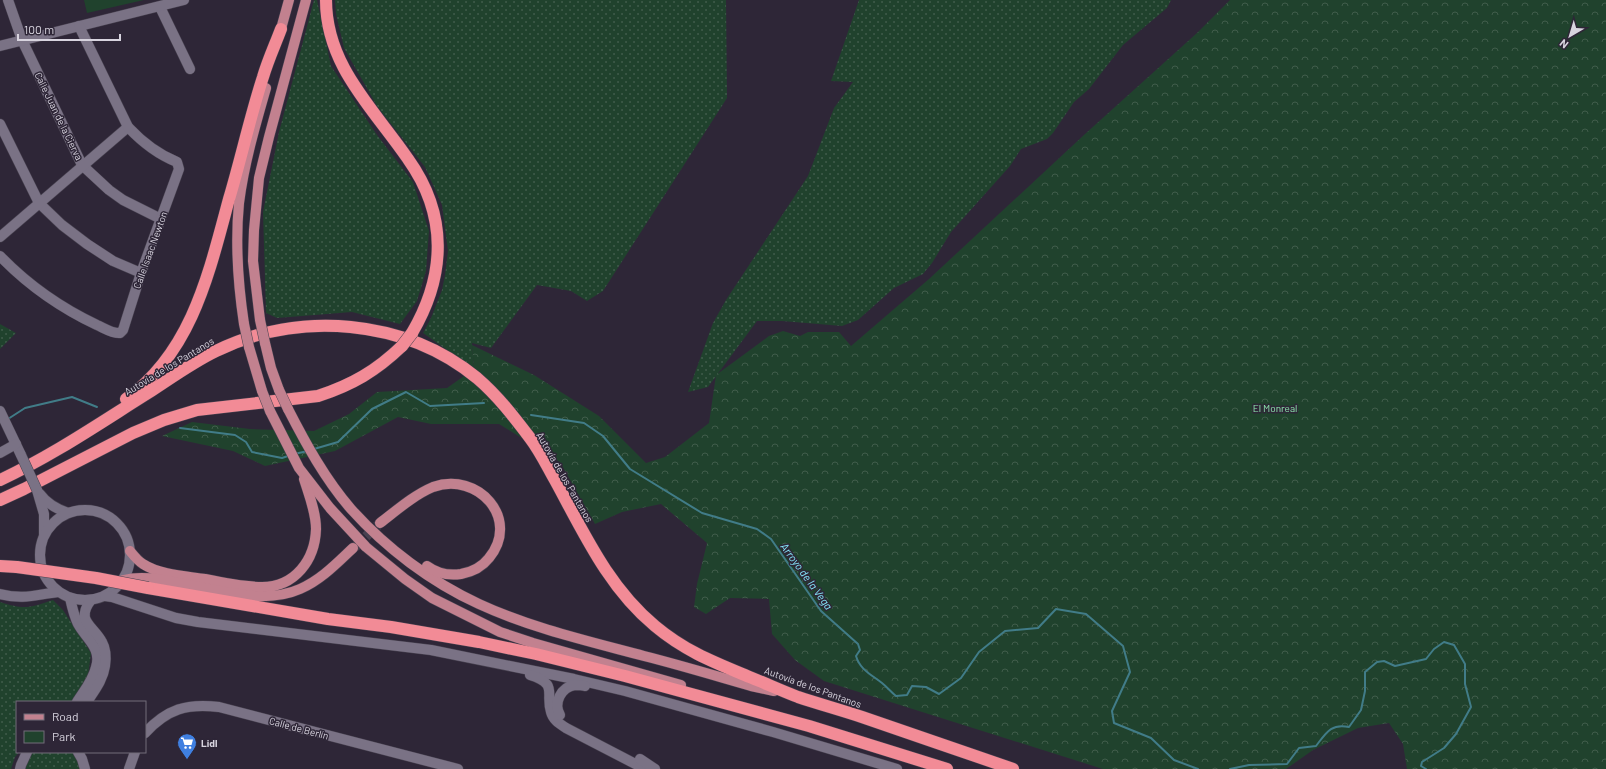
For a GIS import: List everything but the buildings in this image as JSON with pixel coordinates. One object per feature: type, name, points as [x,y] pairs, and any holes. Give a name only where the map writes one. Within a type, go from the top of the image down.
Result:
[{"type":"highway","points":[[0,500],[133,433],[164,420],[197,410],[318,396],[334,391],[355,382],[374,370],[402,346],[412,333],[427,305],[437,265],[438,242],[435,220],[424,184],[409,159],[358,94],[341,64],[329,25],[326,0]]},
{"type":"highway","points":[[42,458],[73,434],[133,394],[153,375],[181,338],[193,316],[207,277],[263,76],[281,29]]},
{"type":"highway","name":"Autovía de los Pantanos","points":[[0,480],[42,458],[192,364],[215,351],[241,340],[269,331],[299,326],[327,325],[354,327],[396,336],[424,346],[460,366],[480,382],[512,413],[533,443],[602,566],[615,585],[629,602],[654,626],[683,647],[703,658],[796,696],[1013,769]]},
{"type":"highway","points":[[0,566],[88,577],[328,619],[391,627],[478,642],[626,676],[809,726],[947,769]]},
{"type":"main road","points":[[289,0],[247,157],[239,203],[237,264],[244,324],[262,391],[286,444],[300,468],[330,508],[366,547],[405,579],[432,598],[463,614],[500,632],[533,643],[754,706],[809,726]]},
{"type":"main road","points":[[306,0],[269,137],[260,178],[254,230],[253,261],[260,320],[271,368],[288,409],[317,463],[351,509],[390,547],[439,582],[479,604],[529,624],[752,686],[796,696]]},
{"type":"main road","points":[[130,551],[142,564],[159,571],[242,586],[263,588],[282,584],[295,577],[303,568],[310,557],[314,545],[316,528],[313,508],[300,468]]},
{"type":"main road","points":[[380,522],[412,498],[434,487],[450,484],[467,485],[484,495],[495,507],[500,523],[500,539],[494,552],[483,565],[469,573],[451,575],[436,572],[407,553],[390,547]]},
{"type":"main road","points":[[123,580],[141,577],[151,578],[242,594],[270,596],[291,593],[318,579],[354,548]]},
{"type":"street","name":"Calle Juan de la Cierva","points":[[8,0],[22,40],[82,165],[109,190],[123,200],[161,219]]},
{"type":"street","points":[[0,46],[184,0]]},
{"type":"street","points":[[160,7],[190,69]]},
{"type":"street","points":[[0,237],[128,127],[79,26]]},
{"type":"street","points":[[0,124],[40,203],[62,225],[87,244],[113,261],[141,273]]},
{"type":"street","name":"Calle Isaac Newton","points":[[0,256],[32,285],[65,308],[117,333],[120,333],[123,330],[141,273],[179,169],[177,162],[148,146],[137,138],[128,127]]},
{"type":"street","points":[[0,410],[37,490],[44,514],[44,534],[40,546],[39,559],[42,572],[49,583],[58,592],[70,598],[91,600],[105,596],[116,588],[123,580],[130,562],[130,551],[126,535],[110,517],[100,512],[78,510],[68,513],[54,522],[44,534]]},
{"type":"street","points":[[0,453],[16,444]]},
{"type":"street","points":[[37,490],[44,500],[50,505],[68,513]]},
{"type":"street","points":[[0,594],[12,597],[28,598],[58,592]]},
{"type":"street","points":[[105,596],[176,618],[198,622],[431,650],[574,679],[625,691],[774,732],[897,769]]},
{"type":"street","points":[[70,598],[78,625],[93,642],[98,659],[92,677],[78,701]]},
{"type":"street","points":[[88,701],[102,677],[105,665],[105,653],[102,642],[85,620],[85,608],[91,600]]},
{"type":"street","points":[[474,659],[534,676],[543,681],[548,686],[551,713],[557,722],[646,769]]},
{"type":"street","points":[[625,691],[575,685],[564,690],[560,695],[557,701],[558,712],[567,722],[655,769]]},
{"type":"street","name":"Calle de Berlín","points":[[146,732],[153,724],[169,713],[190,706],[207,705],[458,769]]},
{"type":"street","points":[[20,769],[26,753]]},
{"type":"street","points":[[79,753],[85,769]]},
{"type":"street","points":[[129,769],[134,753]]},
{"type":"green space","points":[[84,0],[144,0],[87,13]]},
{"type":"green space","points":[[314,0],[317,0],[331,66],[377,135],[413,182],[429,231],[426,271],[417,301],[400,324],[352,312],[277,318],[266,313],[263,212],[279,132]]},
{"type":"green space","points":[[335,0],[726,0],[727,98],[603,291],[587,301],[571,291],[537,285],[491,348],[472,343],[474,369],[423,333],[431,318],[442,290],[445,275],[448,251],[442,205],[425,167],[377,106],[344,48],[336,14]]},
{"type":"green space","points":[[859,0],[1171,0],[1167,8],[1123,45],[1089,89],[1074,102],[1053,133],[1047,139],[1021,149],[1010,166],[951,232],[932,263],[923,274],[894,288],[858,320],[842,326],[782,321],[757,321],[708,387],[688,392],[713,323],[726,300],[808,176],[834,108],[853,82],[831,81]]},
{"type":"green space","name":"El Monreal","points":[[1230,0],[1606,0],[1606,769],[1407,769],[1403,744],[1389,723],[1358,728],[1313,750],[1286,769],[1103,769],[824,681],[795,660],[772,634],[769,599],[730,598],[706,614],[694,607],[697,584],[707,543],[661,504],[622,512],[595,524],[560,462],[499,424],[431,424],[398,417],[335,451],[265,466],[233,451],[162,436],[192,422],[250,429],[314,431],[349,414],[377,392],[447,388],[474,369],[472,345],[534,375],[599,416],[646,463],[665,457],[709,423],[716,375],[769,336],[783,331],[800,336],[808,332],[839,332],[851,346],[929,279],[1085,134],[1197,33]]},
{"type":"green space","points":[[0,324],[16,333],[0,349]]},
{"type":"green space","points":[[53,600],[63,610],[91,653],[88,676],[72,701],[16,701],[16,753],[18,753],[15,757],[11,769],[0,769],[0,602],[21,607],[38,605]]},
{"type":"green space","points":[[32,753],[73,753],[81,769],[24,769]]},
{"type":"waterway","points":[[314,449],[338,442],[372,409],[406,392],[430,406],[484,403]]},
{"type":"waterway","name":"Arroyo de la Vega","points":[[8,419],[25,408],[72,397],[97,407]]},
{"type":"waterway","name":"Arroyo de la Vega","points":[[531,415],[584,423],[603,436],[630,469],[702,513],[757,529],[771,539],[821,611],[858,644],[860,650],[856,656],[860,665],[896,696],[907,695],[912,686],[926,687],[939,694],[961,678],[979,652],[1005,631],[1038,628],[1056,609],[1086,614],[1123,646],[1130,672],[1112,711],[1114,723],[1151,738],[1174,760],[1198,769]]},
{"type":"waterway","points":[[180,428],[235,435],[246,442],[252,452],[282,458],[288,456]]},
{"type":"waterway","points":[[294,454],[308,451]]},
{"type":"waterway","name":"Arroyo de la Vega","points":[[1230,769],[1249,765],[1287,764],[1299,748],[1316,746],[1326,733],[1333,728],[1338,726],[1349,727],[1361,710],[1365,691],[1365,672],[1377,662],[1384,661],[1395,666],[1426,659],[1434,649],[1444,642],[1454,645],[1465,664],[1465,684],[1471,707],[1456,734],[1444,748],[1422,762],[1421,766],[1426,769]]},
{"type":"tunnel","points":[[355,547],[378,525]]},
{"type":"place","name":"Lidl","points":[[187,760]]}]
